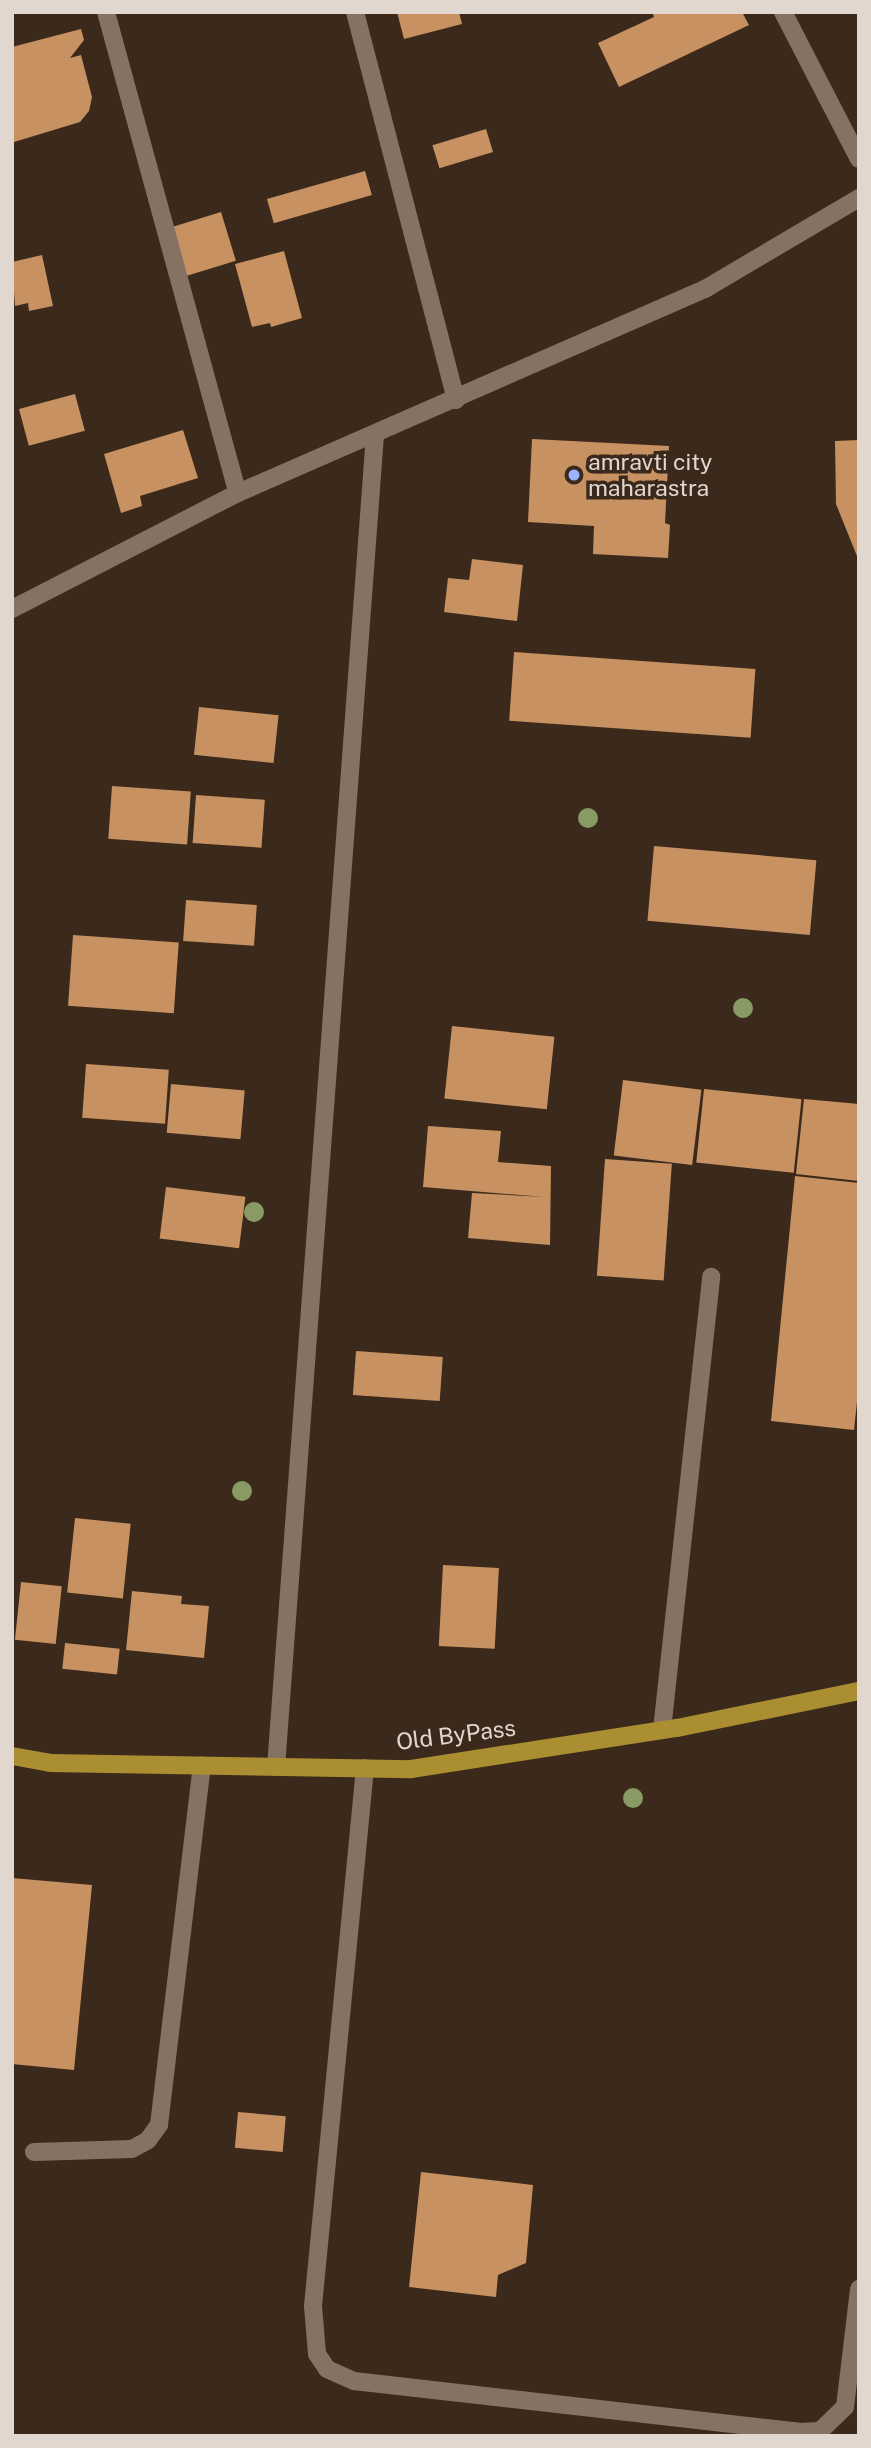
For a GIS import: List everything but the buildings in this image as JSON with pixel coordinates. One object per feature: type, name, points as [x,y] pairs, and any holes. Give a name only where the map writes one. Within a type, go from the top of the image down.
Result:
[{"type":"main road","name":"Old ByPass","points":[[12,1756],[50,1763],[411,1769],[662,1730],[859,1691]]},
{"type":"street","points":[[106,12],[238,493]]},
{"type":"street","points":[[355,12],[456,400]]},
{"type":"street","points":[[783,12],[859,159]]},
{"type":"street","points":[[13,603],[238,493],[705,289],[859,198]]},
{"type":"street","points":[[276,1767],[375,435]]},
{"type":"street","points":[[662,1730],[711,1277]]},
{"type":"street","points":[[34,2152],[132,2149],[148,2140],[159,2125],[202,1766]]},
{"type":"street","points":[[365,1768],[313,2306],[317,2354],[327,2369],[354,2381],[799,2432],[820,2431],[845,2407],[859,2288]]},
{"type":"place","name":"amravti city maharastra","points":[[574,475]]}]
